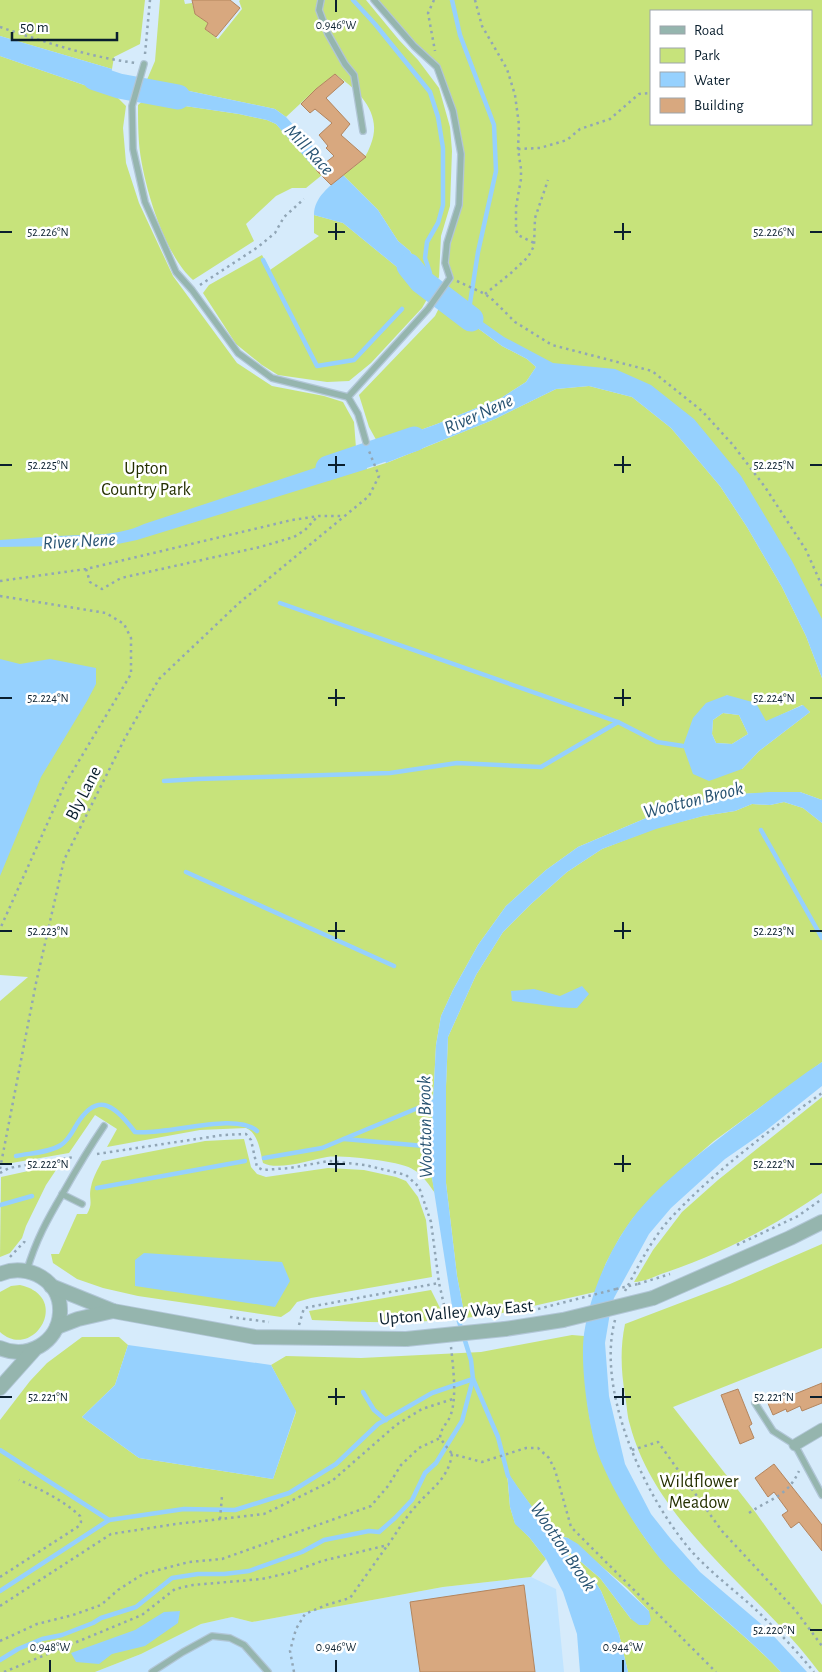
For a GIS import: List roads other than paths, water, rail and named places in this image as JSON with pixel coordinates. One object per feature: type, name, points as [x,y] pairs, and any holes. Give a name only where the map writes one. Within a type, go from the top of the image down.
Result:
[{"type":"street","name":"Upton Valley Way East","points":[[790,1238],[822,1217]]},
{"type":"street","name":"Upton Valley Way East","points":[[27,1270],[36,1274],[51,1286],[113,1311],[255,1337],[406,1339],[505,1329],[563,1320],[653,1298],[822,1222]]},
{"type":"street","points":[[0,1274],[27,1270]]},
{"type":"street","points":[[0,1388],[35,1350],[44,1343],[56,1327],[60,1313],[58,1299],[51,1286]]},
{"type":"street","name":"Upton Valley Way East","points":[[56,1327],[78,1319],[113,1311]]},
{"type":"street","points":[[0,1348],[18,1353],[35,1350]]},
{"type":"street","points":[[795,1445],[822,1429]]},
{"type":"lane","points":[[321,0],[319,10],[328,34],[345,64],[354,75],[363,131]]},
{"type":"lane","points":[[348,397],[428,309],[450,278],[445,263],[447,244],[459,205],[461,154],[454,111],[437,67],[414,46],[374,0]]},
{"type":"lane","points":[[144,64],[132,106],[133,149],[145,202],[176,272],[192,290],[238,353],[272,378],[348,397],[358,414],[366,442]]},
{"type":"lane","points":[[27,1270],[42,1229],[84,1156],[104,1126]]},
{"type":"lane","points":[[62,1194],[82,1204]]},
{"type":"lane","points":[[755,1403],[773,1431],[795,1445],[822,1495]]},
{"type":"lane","points":[[152,1672],[212,1636],[230,1638],[244,1645],[268,1672]]},
{"type":"water","points":[[0,36],[112,69],[111,75],[132,77],[124,95],[116,96],[0,56]]},
{"type":"water","points":[[146,82],[275,109],[286,117],[327,162],[316,170],[276,124],[267,120],[144,100]]},
{"type":"water","points":[[343,175],[378,210],[398,241],[410,251],[421,272],[435,286],[430,294],[343,223],[314,215],[320,197]]},
{"type":"water","points":[[446,296],[504,337],[553,363],[615,369],[651,385],[694,419],[741,476],[792,561],[822,619],[822,678],[806,636],[782,587],[747,527],[720,486],[671,428],[632,397],[589,386],[556,389],[495,419],[386,463],[379,445],[501,398],[526,382],[536,367],[527,359],[502,346],[442,302]]},
{"type":"water","points":[[356,448],[367,469],[137,540],[113,545],[0,547],[0,540],[102,534],[134,528],[330,463],[347,456]]},
{"type":"water","points":[[0,659],[20,664],[50,659],[96,668],[96,684],[41,777],[0,876]]},
{"type":"water","points":[[727,695],[756,703],[766,721],[803,705],[810,712],[759,751],[742,769],[709,781],[693,774],[683,746],[693,718],[706,703]],"holes":[[[723,713],[739,715],[748,734],[732,744],[716,743],[712,734],[713,720]]]},
{"type":"water","points":[[800,792],[822,800],[822,823],[803,808],[784,802],[770,805],[752,804],[735,811],[703,816],[656,829],[602,849],[567,872],[503,932],[476,975],[448,1037],[446,1183],[457,1276],[465,1318],[454,1319],[432,1178],[431,1141],[436,1045],[441,1016],[478,945],[506,906],[546,870],[578,847],[651,816],[702,800],[738,794]]},
{"type":"water","points":[[582,986],[589,994],[577,1008],[512,1001],[511,991],[534,989],[560,996]]},
{"type":"water","points":[[822,1062],[822,1086],[764,1132],[725,1159],[671,1208],[649,1234],[614,1298],[605,1343],[609,1396],[625,1464],[651,1514],[700,1572],[768,1630],[807,1672],[781,1672],[666,1566],[624,1506],[602,1465],[597,1451],[588,1409],[583,1346],[587,1319],[601,1274],[615,1245],[643,1205],[701,1153]]},
{"type":"water","points":[[144,1253],[282,1262],[290,1281],[275,1307],[135,1286],[135,1260]]},
{"type":"water","points":[[128,1345],[271,1365],[296,1411],[273,1479],[139,1458],[82,1417],[115,1385]]},
{"type":"water","points":[[507,1471],[551,1534],[568,1538],[578,1544],[649,1611],[651,1620],[648,1625],[639,1625],[631,1619],[600,1578],[567,1550],[563,1550],[596,1583],[601,1591],[619,1634],[628,1672],[580,1672],[577,1634],[563,1592],[546,1559],[529,1537],[515,1524],[510,1507]]},
{"type":"water","points":[[180,1611],[178,1623],[145,1646],[112,1654],[99,1664],[76,1662],[71,1653],[135,1630],[164,1612]]},
{"type":"waterway","points":[[353,0],[430,92],[438,117],[443,148],[443,205],[438,223],[427,242],[425,258],[430,273],[426,283]]},
{"type":"waterway","points":[[452,0],[460,35],[494,125],[496,171],[478,252],[468,316]]},
{"type":"waterway","name":"Mill Race","points":[[95,78],[119,86],[178,97]]},
{"type":"waterway","points":[[263,260],[317,366],[354,360],[402,309]]},
{"type":"waterway","name":"Mill Race","points":[[409,266],[421,281],[471,319]]},
{"type":"waterway","name":"River Nene","points":[[328,468],[414,439]]},
{"type":"waterway","points":[[280,603],[618,722],[657,742],[683,746]]},
{"type":"waterway","points":[[164,781],[390,773],[457,763],[541,767],[618,722]]},
{"type":"waterway","points":[[761,830],[822,938]]},
{"type":"waterway","points":[[186,872],[394,966]]},
{"type":"waterway","points":[[264,1158],[322,1148],[437,1100]]},
{"type":"waterway","points":[[16,1156],[45,1151],[61,1145],[85,1113],[93,1107],[100,1105],[114,1110],[135,1132],[164,1131],[233,1123],[247,1125],[257,1131]]},
{"type":"waterway","points":[[344,1139],[436,1147]]},
{"type":"waterway","points":[[97,1188],[245,1161]]},
{"type":"waterway","points":[[0,1205],[32,1196]]},
{"type":"waterway","name":"Wootton Brook","points":[[457,1315],[471,1360],[473,1379],[498,1437],[508,1476]]},
{"type":"waterway","points":[[0,1450],[109,1520],[184,1509],[235,1510],[289,1493],[336,1464],[378,1424],[432,1393],[473,1379]]},
{"type":"waterway","points":[[0,1660],[18,1649],[42,1639],[62,1635],[101,1618],[136,1607],[172,1578],[198,1574],[224,1574],[249,1571],[302,1552],[324,1540],[369,1531],[379,1532],[412,1500],[425,1473],[436,1463],[462,1421],[473,1379]]},
{"type":"waterway","points":[[363,1392],[374,1410],[386,1420]]},
{"type":"waterway","points":[[0,1591],[109,1520]]},
{"type":"park label","name":"Upton Country Park","points":[[146,478]]},
{"type":"park label","name":"Wildflower Meadow","points":[[699,1491]]}]
